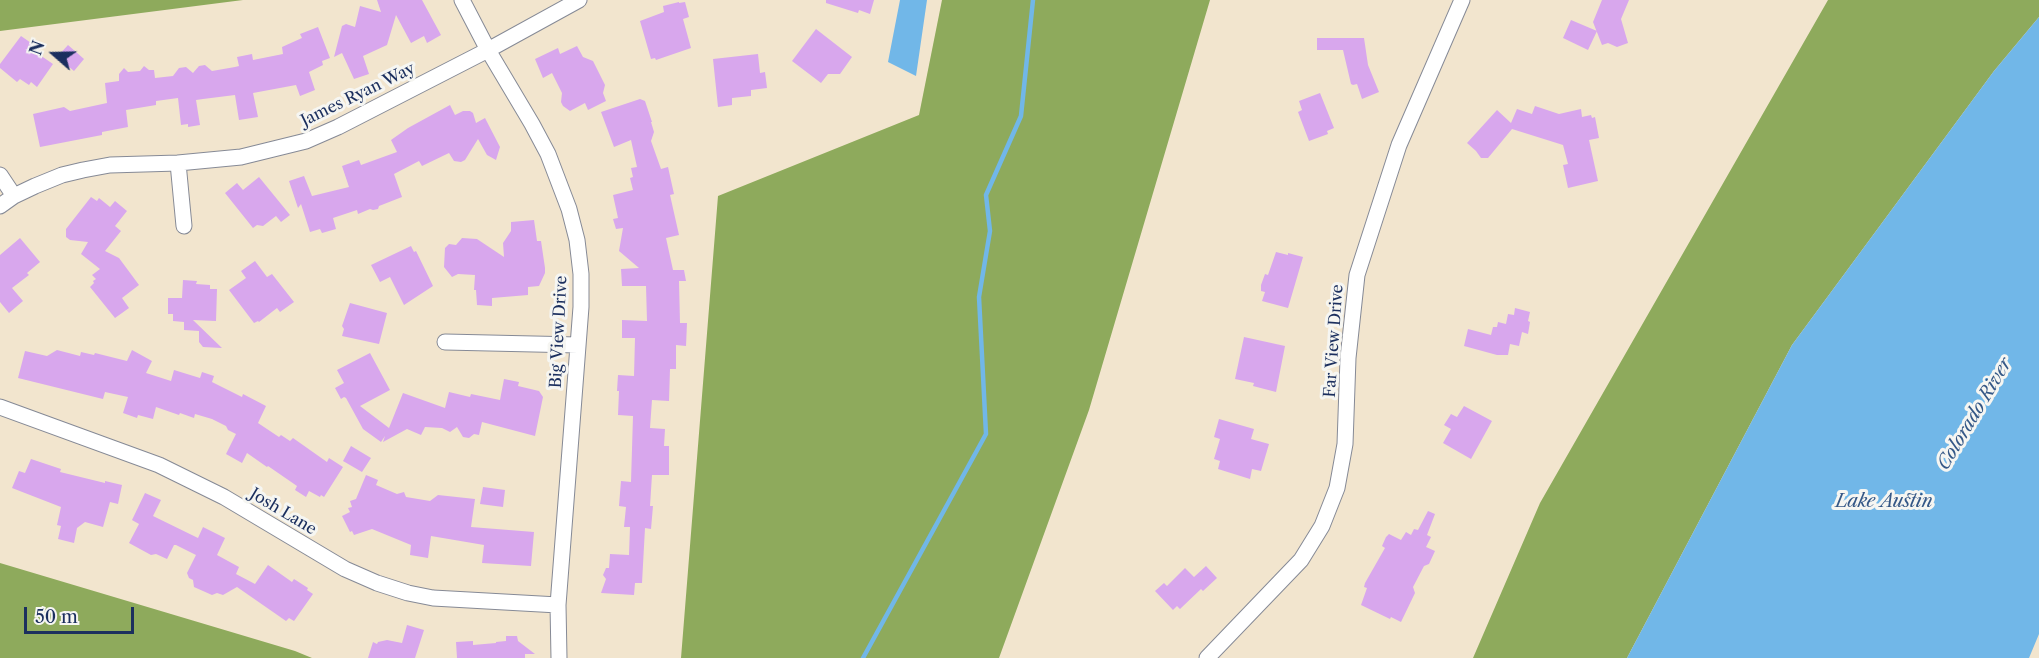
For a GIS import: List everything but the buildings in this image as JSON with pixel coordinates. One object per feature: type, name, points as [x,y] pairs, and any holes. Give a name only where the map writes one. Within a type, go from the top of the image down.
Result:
[{"type":"street","name":"Big View Drive","points":[[462,0],[488,50],[543,144],[558,176],[577,240],[581,274],[581,307],[558,605],[560,658]]},
{"type":"street","name":"James Ryan Way","points":[[0,206],[14,196],[62,175],[83,170],[110,165],[178,163],[241,157],[306,141],[488,50],[579,0]]},
{"type":"street","name":"Far View Drive","points":[[1207,658],[1301,560],[1323,526],[1337,488],[1345,444],[1348,358],[1357,275],[1399,145],[1462,0]]},
{"type":"street","points":[[178,163],[184,226]]},
{"type":"street","points":[[0,175],[14,196]]},
{"type":"street","points":[[445,342],[578,345]]},
{"type":"street","name":"Josh Lane","points":[[0,407],[159,465],[224,498],[345,569],[377,583],[433,598],[558,605]]},
{"type":"green space","points":[[0,0],[243,0],[0,31]]},
{"type":"green space","points":[[942,0],[1210,0],[1089,410],[999,658],[681,658],[718,196],[919,115]]},
{"type":"green space","points":[[1828,0],[2039,0],[2039,17],[1994,71],[1792,345],[1627,658],[1473,658],[1540,503]]},
{"type":"green space","points":[[0,563],[295,651],[312,658],[0,658]]},
{"type":"water","points":[[900,0],[927,0],[916,76],[888,62]]},
{"type":"water","name":"Lake Austin","points":[[2039,17],[2039,634],[2029,658],[1627,658],[1792,345],[1994,71]]},
{"type":"waterway","points":[[863,658],[986,434],[979,297],[990,231],[986,195],[1021,116],[1033,0]]},
{"type":"water label","name":"Colorado River","points":[[1975,414]]}]
